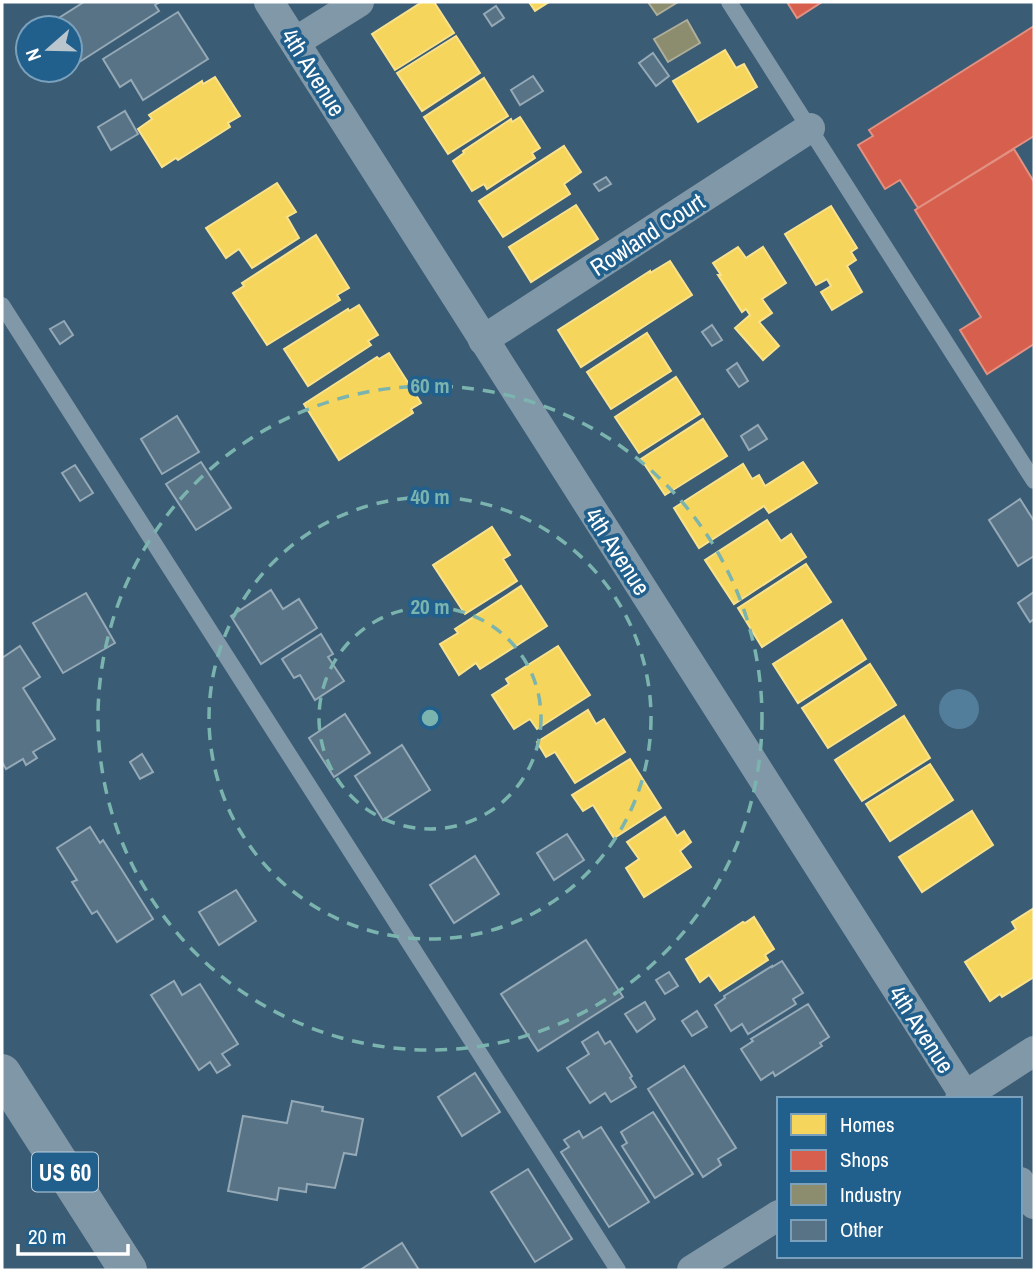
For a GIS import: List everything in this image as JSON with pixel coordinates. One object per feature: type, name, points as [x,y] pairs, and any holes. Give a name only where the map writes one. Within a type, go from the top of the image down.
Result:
[{"type":"main road","name":"US 60","points":[[2,1073],[128,1270]]},
{"type":"street","name":"4th Avenue","points":[[269,2],[963,1097]]},
{"type":"street","points":[[295,42],[359,2]]},
{"type":"street","name":"Rowland Court","points":[[483,340],[810,128]]},
{"type":"street","points":[[965,1097],[1034,1051]]},
{"type":"street","points":[[1022,1185],[1034,1204]]},
{"type":"street","points":[[692,1270],[777,1216]]},
{"type":"lane","points":[[729,2],[1034,481]]},
{"type":"lane","points":[[2,305],[618,1270]]},
{"type":"water","points":[[959,689],[973,695],[979,709],[973,723],[959,729],[945,723],[939,709],[945,695]]},
{"type":"building: Homes","points":[[422,2],[434,2],[454,33],[395,70],[372,34]]},
{"type":"building: Homes","points":[[529,2],[549,2],[535,11]]},
{"type":"building: Homes","points":[[456,36],[480,73],[422,111],[397,73]]},
{"type":"building: Homes","points":[[725,50],[736,68],[744,64],[757,87],[698,122],[673,81]]},
{"type":"building: Homes","points":[[215,77],[240,116],[228,123],[230,127],[162,167],[138,129],[152,119],[149,115],[202,81],[203,84]]},
{"type":"building: Homes","points":[[484,78],[508,116],[448,154],[424,117]]},
{"type":"building: Homes","points":[[520,117],[540,148],[532,153],[535,158],[487,189],[484,184],[472,191],[453,161],[464,153],[463,151],[511,119],[512,122]]},
{"type":"building: Homes","points":[[564,146],[581,172],[564,184],[570,194],[503,237],[479,201]]},
{"type":"building: Homes","points":[[277,183],[296,212],[287,217],[299,238],[252,268],[239,249],[226,258],[206,228]]},
{"type":"building: Homes","points":[[576,205],[598,239],[531,282],[509,247]]},
{"type":"building: Homes","points":[[831,206],[857,248],[851,252],[856,260],[847,266],[862,292],[832,310],[821,292],[831,286],[827,279],[816,285],[785,234]]},
{"type":"building: Homes","points":[[316,235],[349,288],[337,295],[340,300],[267,345],[233,293],[244,286],[242,283]]},
{"type":"building: Homes","points":[[738,247],[746,258],[763,247],[786,283],[762,299],[772,313],[759,322],[779,346],[763,360],[735,328],[750,315],[746,309],[742,312],[713,263]]},
{"type":"building: Homes","points":[[670,261],[692,295],[581,367],[558,330]]},
{"type":"building: Homes","points":[[359,305],[378,335],[368,341],[371,345],[308,386],[284,349],[348,309],[349,311]]},
{"type":"building: Homes","points":[[647,333],[671,371],[611,409],[587,372]]},
{"type":"building: Homes","points":[[389,353],[421,403],[411,409],[413,413],[339,460],[304,404],[377,357],[379,359]]},
{"type":"building: Homes","points":[[676,377],[700,414],[639,453],[615,417]]},
{"type":"building: Homes","points":[[703,419],[727,456],[665,495],[641,459]]},
{"type":"building: Homes","points":[[803,462],[817,483],[769,513],[764,506],[699,548],[674,508],[743,464],[752,479],[759,475],[765,486]]},
{"type":"building: Homes","points":[[767,520],[781,541],[791,534],[806,557],[734,604],[705,560]]},
{"type":"building: Homes","points":[[492,527],[510,555],[503,559],[517,581],[465,614],[433,565]]},
{"type":"building: Homes","points":[[806,564],[831,602],[762,647],[738,608]]},
{"type":"building: Homes","points":[[521,586],[547,626],[480,669],[476,663],[459,675],[440,644],[458,633],[455,629]]},
{"type":"building: Homes","points":[[842,620],[866,659],[798,703],[773,664]]},
{"type":"building: Homes","points":[[558,646],[590,695],[537,729],[530,719],[514,729],[492,695],[509,684],[506,679]]},
{"type":"building: Homes","points":[[870,664],[896,705],[828,748],[802,708]]},
{"type":"building: Homes","points":[[588,710],[596,724],[604,719],[625,752],[575,783],[555,752],[546,757],[537,742]]},
{"type":"building: Homes","points":[[904,716],[930,758],[862,801],[835,760]]},
{"type":"building: Homes","points":[[630,759],[661,808],[614,838],[593,805],[583,811],[572,795]]},
{"type":"building: Homes","points":[[930,764],[953,800],[890,841],[866,804]]},
{"type":"building: Homes","points":[[972,811],[993,845],[922,892],[899,857]]},
{"type":"building: Homes","points":[[665,817],[677,836],[684,831],[691,842],[680,851],[691,867],[644,897],[626,868],[639,859],[627,842]]},
{"type":"building: Homes","points":[[1034,908],[1034,977],[1002,997],[1000,994],[990,1001],[965,962],[1016,929],[1012,922]]},
{"type":"building: Homes","points":[[754,917],[774,949],[765,955],[768,960],[720,991],[709,975],[700,982],[686,959]]},
{"type":"building: Shops","points":[[787,2],[822,2],[797,18]]},
{"type":"building: Shops","points":[[1034,26],[1034,136],[918,208],[900,180],[885,189],[858,145],[873,136],[869,130]]},
{"type":"building: Shops","points":[[1014,149],[1034,182],[1034,344],[987,374],[960,330],[981,317],[915,210]]},
{"type":"building: Industry","points":[[648,2],[678,2],[657,15]]},
{"type":"building: Industry","points":[[687,20],[700,43],[668,62],[654,39]]},
{"type":"building: Other","points":[[84,2],[160,2],[155,5],[159,11],[84,59],[84,14],[65,14]]},
{"type":"building: Other","points":[[496,6],[504,18],[492,26],[484,14]]},
{"type":"building: Other","points":[[178,12],[208,59],[143,100],[131,80],[120,87],[103,59]]},
{"type":"building: Other","points":[[653,53],[669,76],[656,86],[639,63]]},
{"type":"building: Other","points":[[533,76],[543,91],[520,105],[511,90]]},
{"type":"building: Other","points":[[125,111],[138,134],[111,150],[98,127]]},
{"type":"building: Other","points":[[606,177],[611,184],[599,191],[594,184]]},
{"type":"building: Other","points":[[64,321],[73,335],[60,344],[50,329]]},
{"type":"building: Other","points":[[712,325],[722,340],[712,346],[702,332]]},
{"type":"building: Other","points":[[737,363],[748,381],[739,387],[727,370]]},
{"type":"building: Other","points":[[177,416],[199,452],[162,474],[141,439]]},
{"type":"building: Other","points":[[758,425],[767,439],[749,450],[741,436]]},
{"type":"building: Other","points":[[201,462],[231,508],[196,530],[166,484]]},
{"type":"building: Other","points":[[75,465],[93,493],[80,501],[62,473]]},
{"type":"building: Other","points":[[1020,499],[1034,521],[1034,556],[1018,566],[989,520]]},
{"type":"building: Other","points":[[271,590],[283,609],[299,599],[317,628],[261,664],[231,616]]},
{"type":"building: Other","points":[[1034,592],[1034,619],[1030,622],[1018,603]]},
{"type":"building: Other","points":[[86,593],[115,643],[63,673],[33,623]]},
{"type":"building: Other","points":[[321,634],[333,654],[328,657],[344,681],[315,700],[300,675],[294,678],[282,659]]},
{"type":"building: Other","points":[[20,646],[40,677],[23,688],[55,739],[33,752],[37,758],[26,765],[23,759],[6,769],[2,762],[2,658]]},
{"type":"building: Other","points":[[345,714],[370,753],[334,777],[309,738]]},
{"type":"building: Other","points":[[402,745],[430,790],[383,820],[355,776]]},
{"type":"building: Other","points":[[142,754],[153,772],[140,779],[130,762]]},
{"type":"building: Other","points":[[90,827],[100,843],[103,840],[153,919],[117,942],[97,911],[92,914],[72,882],[77,880],[57,848]]},
{"type":"building: Other","points":[[567,834],[584,860],[554,880],[537,853]]},
{"type":"building: Other","points":[[475,856],[499,894],[454,923],[430,885]]},
{"type":"building: Other","points":[[236,890],[256,921],[219,945],[199,912]]},
{"type":"building: Other","points":[[586,940],[623,997],[538,1051],[501,994]]},
{"type":"building: Other","points":[[782,961],[803,993],[793,999],[796,1004],[748,1034],[742,1024],[731,1031],[715,1005],[725,998],[724,996]]},
{"type":"building: Other","points":[[669,972],[678,986],[665,994],[656,980]]},
{"type":"building: Other","points":[[174,981],[182,995],[200,984],[238,1044],[222,1054],[230,1065],[217,1073],[210,1062],[199,1070],[151,995]]},
{"type":"building: Other","points":[[645,1002],[655,1019],[637,1032],[625,1014]]},
{"type":"building: Other","points":[[808,1004],[829,1037],[820,1043],[822,1046],[775,1076],[773,1072],[761,1080],[741,1049],[753,1041],[751,1039]]},
{"type":"building: Other","points":[[697,1011],[707,1027],[692,1036],[682,1021]]},
{"type":"building: Other","points":[[598,1032],[605,1044],[610,1041],[636,1087],[611,1102],[605,1093],[590,1103],[567,1068],[589,1054],[582,1042]]},
{"type":"building: Other","points":[[684,1066],[736,1148],[718,1159],[721,1165],[703,1177],[648,1089]]},
{"type":"building: Other","points":[[475,1073],[500,1112],[462,1136],[438,1097]]},
{"type":"building: Other","points":[[292,1101],[323,1107],[322,1111],[363,1119],[356,1155],[344,1153],[335,1188],[307,1184],[306,1192],[279,1188],[277,1200],[228,1191],[243,1116],[287,1123]]},
{"type":"building: Other","points":[[653,1112],[693,1174],[655,1198],[622,1146],[627,1143],[621,1132]]},
{"type":"building: Other","points":[[601,1127],[649,1202],[609,1227],[561,1152],[569,1147],[564,1140],[579,1131],[583,1138]]},
{"type":"building: Other","points":[[528,1169],[572,1239],[535,1262],[491,1192]]},
{"type":"building: Other","points":[[402,1243],[419,1270],[360,1270]]}]
